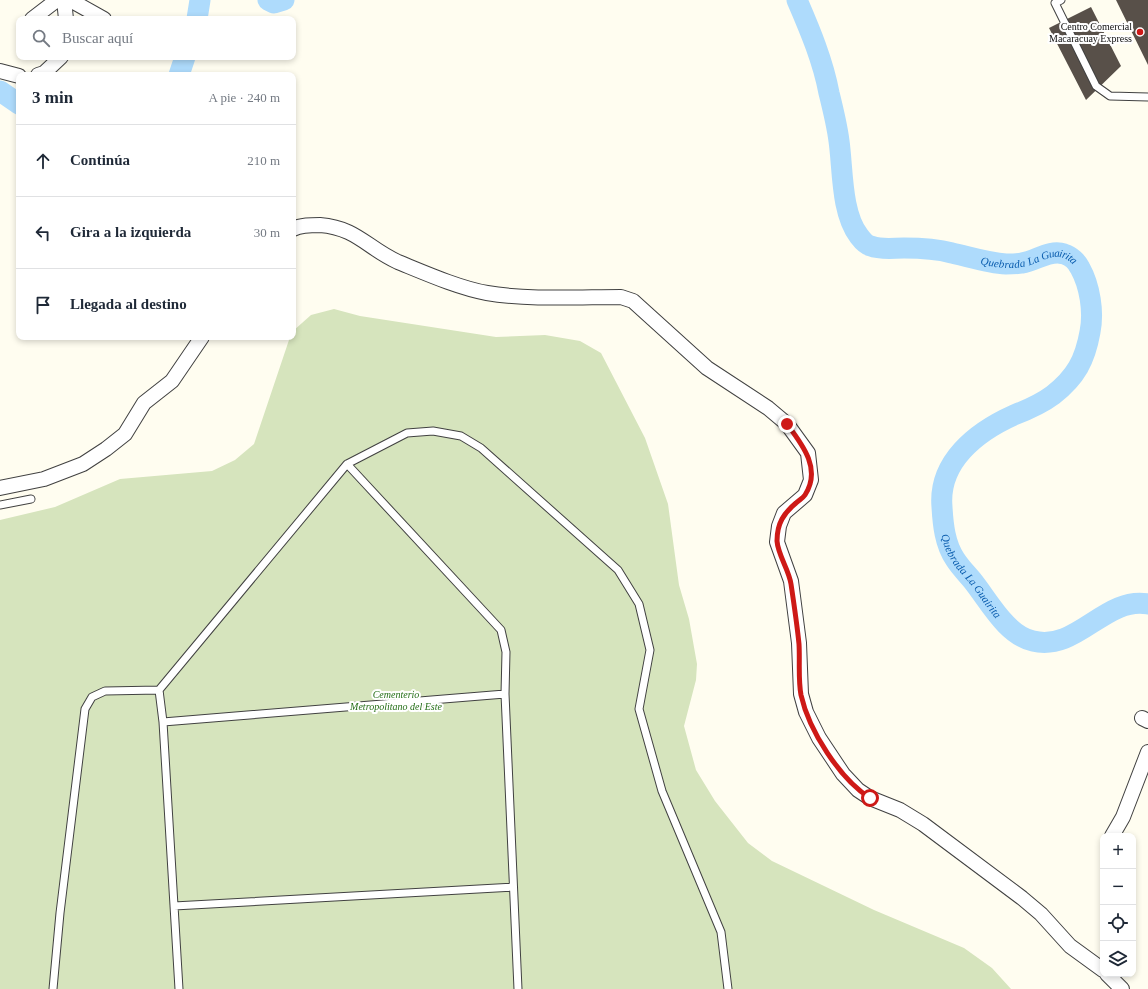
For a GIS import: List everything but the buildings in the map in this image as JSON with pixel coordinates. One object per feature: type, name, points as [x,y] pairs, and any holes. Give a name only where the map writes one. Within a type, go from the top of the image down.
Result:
[{"type":"street","points":[[32,16],[57,0]]},
{"type":"street","points":[[64,0],[66,16]]},
{"type":"street","points":[[70,0],[99,16]]},
{"type":"street","points":[[45,72],[58,60]]},
{"type":"street","points":[[0,71],[16,75]]},
{"type":"street","points":[[296,227],[314,225],[335,226],[353,233],[386,256],[428,274],[487,293],[517,296],[621,297],[633,301],[692,356],[768,408],[787,424],[808,453],[811,466],[811,480],[805,495],[784,513],[778,526],[777,542],[791,581],[799,643],[801,694],[806,712],[819,738],[843,774],[858,790],[870,798],[900,810],[923,824],[1022,898],[1041,914],[1070,946],[1100,967]]},
{"type":"street","points":[[0,488],[44,478],[83,464],[106,449],[125,434],[144,403],[172,381],[200,340]]},
{"type":"street","points":[[1114,833],[1123,817],[1148,752]]},
{"type":"street","points":[[1111,977],[1122,989]]},
{"type":"lane","points":[[1061,0],[1055,3],[1096,86],[1110,96],[1148,97]]},
{"type":"lane","points":[[53,989],[60,913],[85,709],[92,697],[105,691],[158,690],[347,464],[407,433],[433,431],[461,436],[481,448],[618,570],[639,604],[650,650],[639,709],[662,791],[721,932],[728,989]]},
{"type":"lane","points":[[347,464],[501,630],[506,652],[505,694],[518,989]]},
{"type":"lane","points":[[0,505],[31,499]]},
{"type":"lane","points":[[158,690],[164,722],[179,989]]},
{"type":"lane","points":[[164,722],[505,694]]},
{"type":"lane","points":[[174,906],[513,887]]},
{"type":"green space","name":"Cementerio Metropolitano del Este","points":[[334,309],[360,316],[496,337],[545,335],[580,341],[601,353],[645,438],[668,504],[679,585],[689,619],[697,664],[696,680],[684,726],[696,770],[715,801],[748,843],[772,861],[874,910],[964,948],[992,968],[1011,989],[0,989],[0,520],[55,507],[120,479],[212,471],[235,460],[254,444],[289,340],[296,340],[296,328],[311,315]]},
{"type":"waterway","name":"Quebrada La Guairita","points":[[197,16],[200,0]]},
{"type":"waterway","name":"Quebrada La Guairita","points":[[268,0],[274,3],[284,0]]},
{"type":"waterway","name":"Quebrada La Guairita","points":[[797,0],[816,46],[835,117],[844,190],[849,215],[853,226],[864,242],[879,248],[916,248],[934,250],[1006,264],[1027,262],[1048,254],[1064,254],[1075,261],[1079,266],[1089,291],[1092,316],[1088,342],[1082,359],[1068,382],[1053,395],[1000,422],[973,440],[962,450],[946,476],[942,491],[943,521],[945,534],[952,553],[959,565],[1006,625],[1023,638],[1033,641],[1049,642],[1063,639],[1118,608],[1133,604],[1148,604]]},
{"type":"waterway","name":"Quebrada La Guairita","points":[[180,72],[184,60]]},
{"type":"waterway","name":"Quebrada La Guairita","points":[[0,91],[16,102]]},
{"type":"place","name":"Centro Comercial Macaracuay Express","points":[[1140,32]]},
{"type":"route","points":[[787,424],[808,453],[811,466],[811,480],[805,495],[784,513],[778,526],[777,542],[791,581],[799,643],[801,694],[806,712],[819,738],[843,774],[858,790],[870,798]]}]
